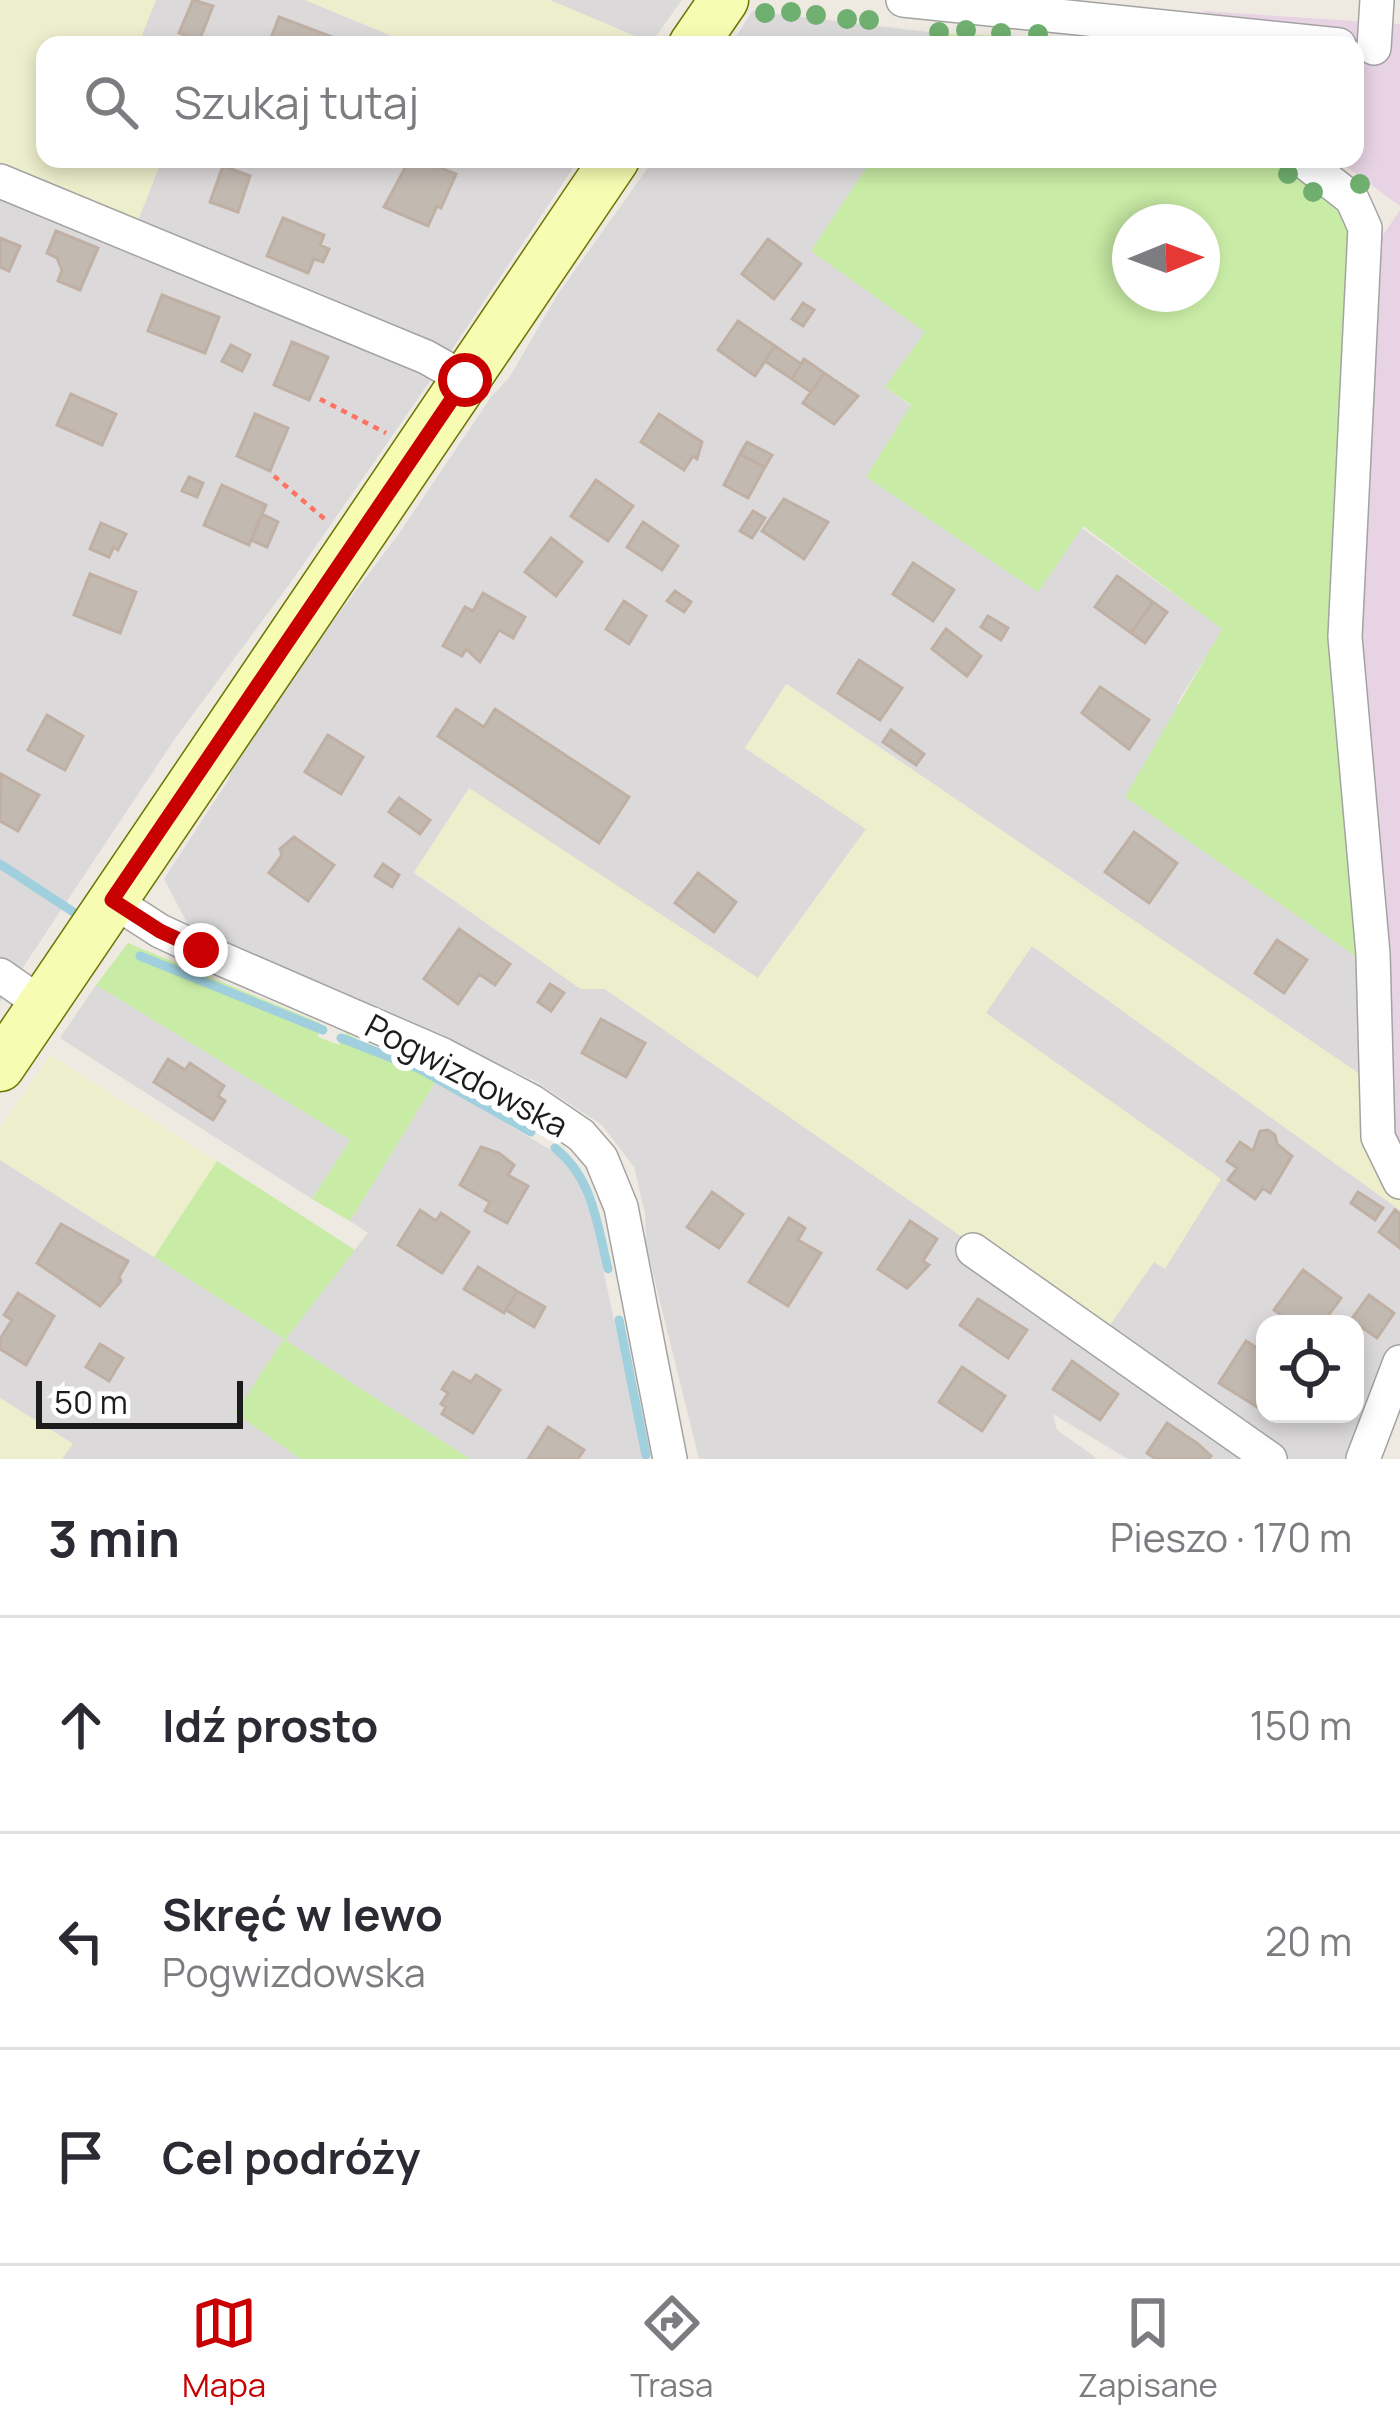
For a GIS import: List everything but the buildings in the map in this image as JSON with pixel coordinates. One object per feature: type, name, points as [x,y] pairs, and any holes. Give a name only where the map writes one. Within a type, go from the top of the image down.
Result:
[{"type":"street","points":[[699,36],[724,0]]},
{"type":"street","points":[[903,0],[1162,36]]},
{"type":"street","points":[[1376,49],[1377,0]]},
{"type":"street","points":[[0,1067],[609,168]]},
{"type":"street","points":[[1312,168],[1352,199],[1365,228],[1345,637],[1374,971],[1378,1137],[1400,1182]]},
{"type":"street","points":[[0,182],[426,357],[465,380]]},
{"type":"street","name":"Pogwizdowska","points":[[112,900],[160,931],[443,1055],[531,1101],[581,1135],[601,1158],[621,1207],[670,1459]]},
{"type":"street","points":[[0,975],[43,1005]]},
{"type":"street","points":[[974,1250],[1270,1459]]},
{"type":"street","points":[[1363,1459],[1400,1362]]},
{"type":"path","points":[[320,399],[418,448]]},
{"type":"path","points":[[274,476],[330,523],[358,537]]},
{"type":"shaded area","points":[[156,0],[305,0],[392,36],[143,36]]},
{"type":"shaded area","points":[[550,0],[682,0],[656,36],[635,36]]},
{"type":"shaded area","points":[[752,11],[945,34],[944,36],[737,36]]},
{"type":"shaded area","points":[[1204,11],[1400,24],[1400,206],[1348,168],[1364,168],[1364,36],[1202,36]]},
{"type":"shaded area","points":[[158,168],[573,168],[447,357],[135,228]]},
{"type":"shaded area","points":[[648,168],[867,168],[862,177],[926,332],[886,388],[1223,629],[1177,703],[1367,964],[1367,1079],[787,684],[745,748],[866,829],[757,979],[470,789],[414,873],[581,989],[605,989],[1103,1334],[1154,1261],[1164,1268],[1221,1179],[985,1013],[1032,946],[1400,1210],[1400,1343],[1352,1459],[1128,1459],[1053,1414],[1057,1430],[1098,1459],[699,1459],[646,1245],[645,1214],[634,1167],[602,1125],[535,1081],[377,1007],[192,932],[164,879],[229,779],[236,750],[398,535],[491,397],[509,378],[556,297]]},
{"type":"shaded area","points":[[0,193],[435,374],[176,737],[0,1002]]},
{"type":"shaded area","points":[[1400,210],[1400,1163],[1393,1148],[1356,624],[1379,241]]},
{"type":"shaded area","points":[[96,985],[350,1140],[312,1199],[60,1038]]},
{"type":"shaded area","points":[[436,1081],[567,1160],[587,1195],[644,1459],[470,1459],[285,1340],[236,1413],[301,1459],[62,1459],[72,1443],[0,1398],[0,1160],[284,1339],[368,1233],[350,1221]]},
{"type":"green space","points":[[0,0],[156,0],[144,36],[36,36],[36,168],[158,168],[135,228],[0,173]]},
{"type":"green space","points":[[305,0],[550,0],[635,36],[392,36]]},
{"type":"green space","points":[[866,168],[1293,168],[1328,192],[1352,226],[1367,964],[1125,797],[1222,629],[1083,526],[1038,592],[866,477],[911,405],[885,387],[925,332],[811,251]]},
{"type":"green space","points":[[786,684],[1367,1079],[1400,1193],[1400,1210],[1032,946],[986,1013],[1221,1179],[1165,1269],[1154,1262],[1103,1335],[605,989],[581,989],[414,872],[469,788],[758,978],[866,829],[745,748]]},
{"type":"green space","points":[[128,943],[320,1023],[318,1037],[339,1045],[346,1033],[436,1081],[350,1221],[312,1199],[350,1140],[96,985]]},
{"type":"green space","points":[[50,1055],[217,1161],[154,1257],[0,1160],[0,1129]]},
{"type":"green space","points":[[217,1161],[355,1250],[285,1340],[470,1459],[301,1459],[235,1413],[284,1339],[154,1257]]},
{"type":"green space","points":[[0,1398],[73,1444],[62,1459],[0,1459]]},
{"type":"waterway","points":[[0,864],[78,915]]},
{"type":"waterway","points":[[140,956],[323,1030]]},
{"type":"waterway","points":[[341,1038],[420,1069],[531,1132]]},
{"type":"waterway","points":[[555,1148],[586,1188],[608,1269]]},
{"type":"waterway","points":[[619,1320],[646,1455]]},
{"type":"route","points":[[201,950],[112,900],[465,380]]}]
